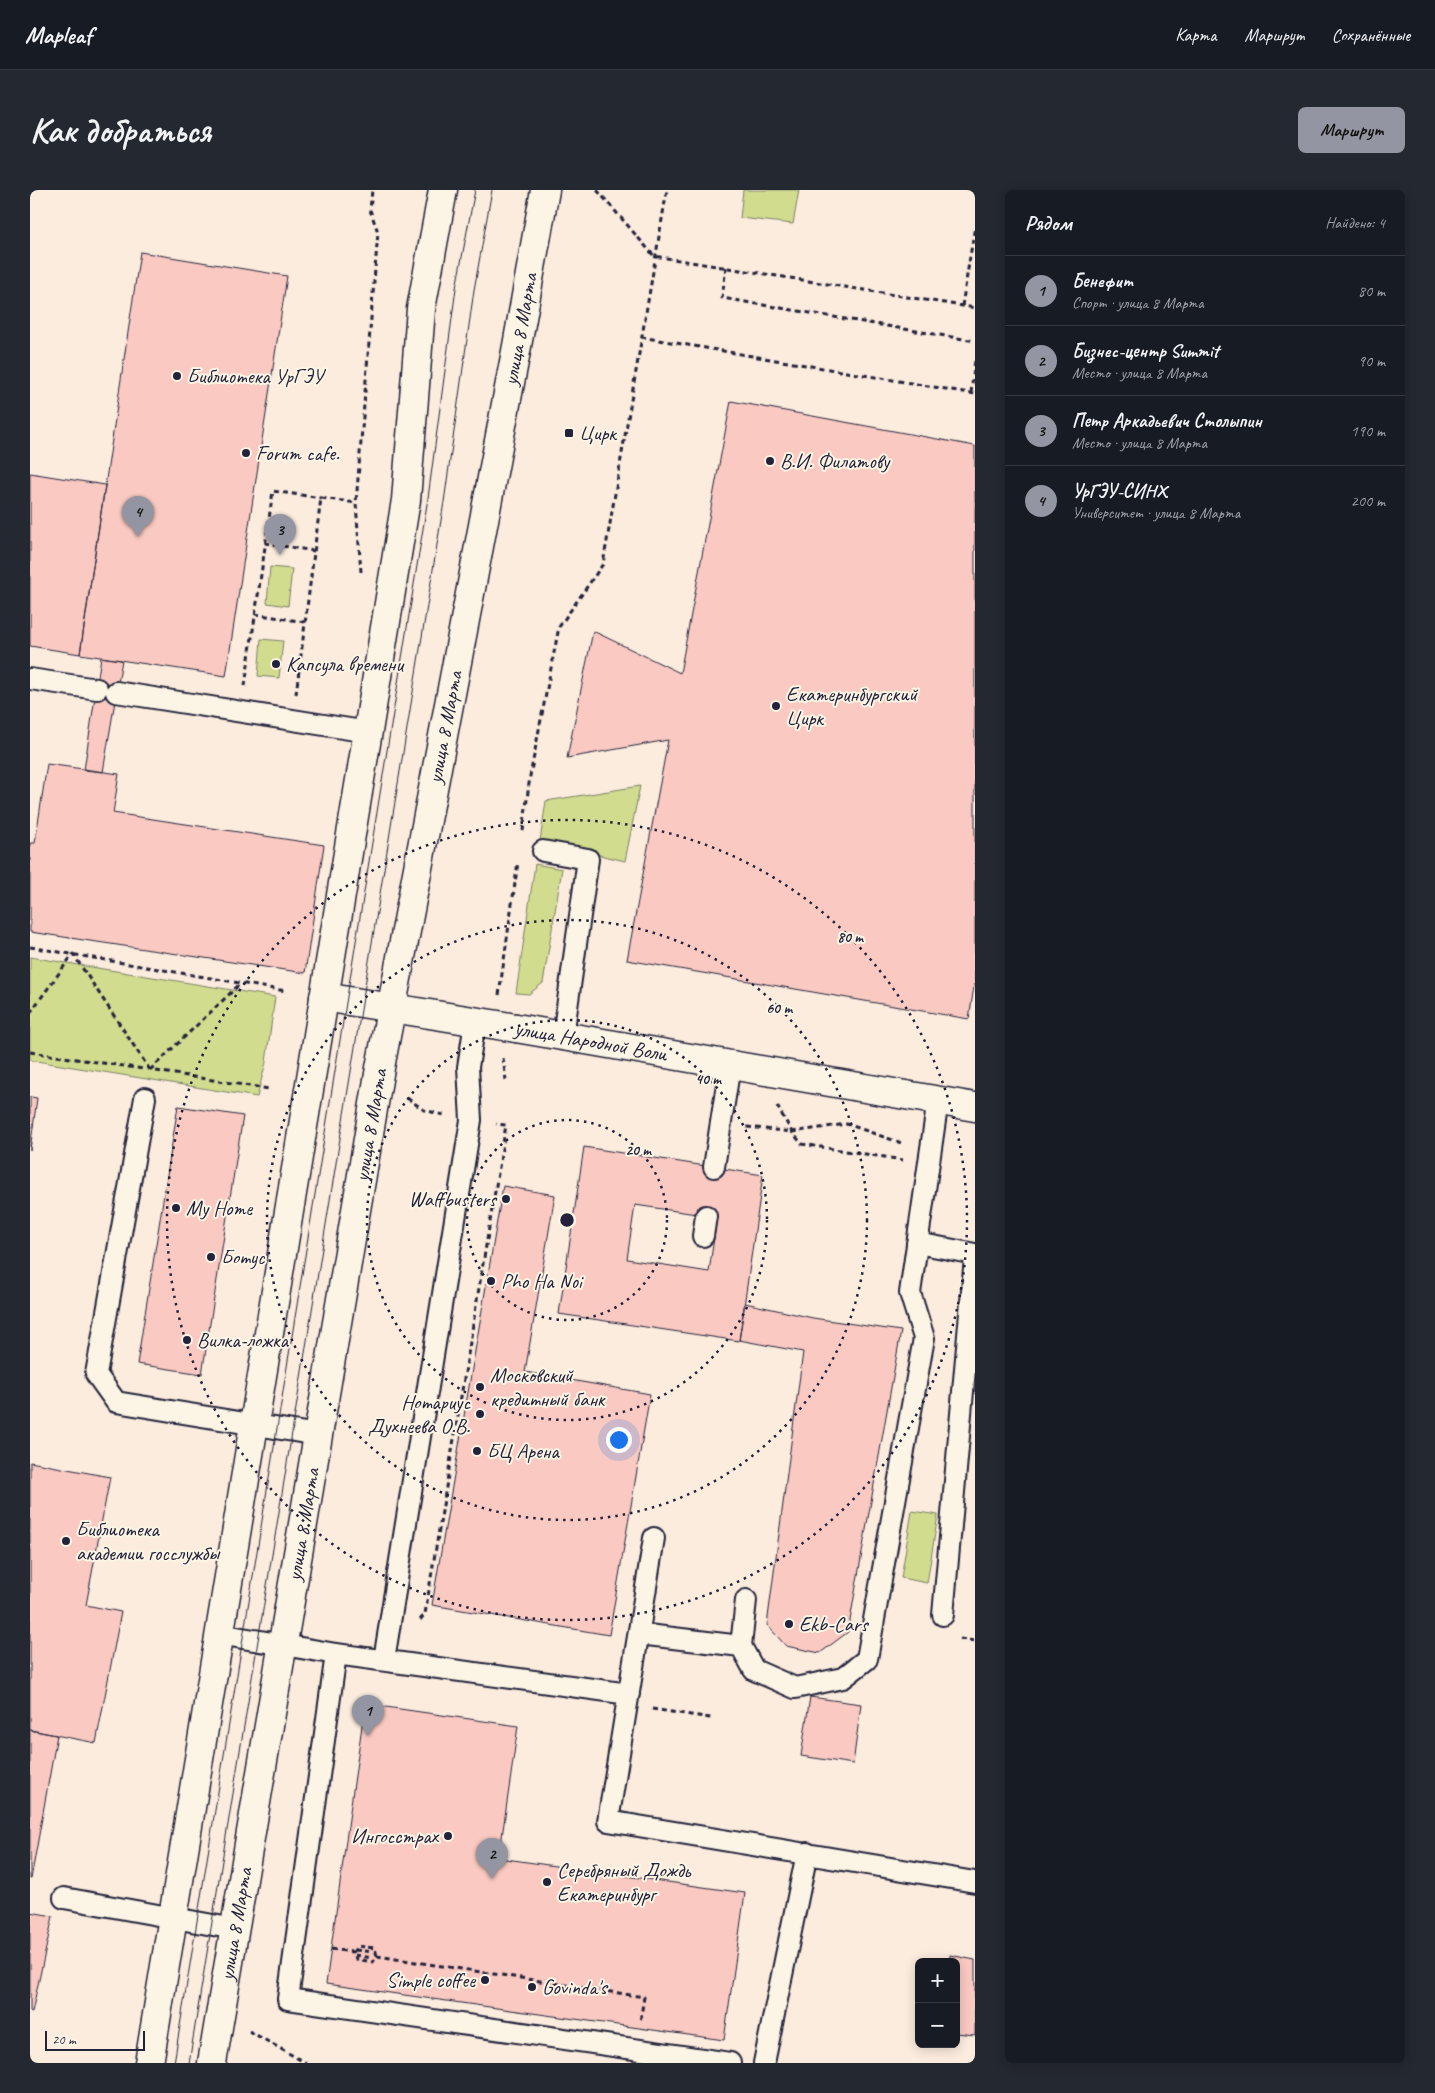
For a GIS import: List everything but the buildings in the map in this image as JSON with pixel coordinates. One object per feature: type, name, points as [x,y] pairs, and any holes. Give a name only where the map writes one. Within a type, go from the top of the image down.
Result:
[{"type":"main road","points":[[149,2063],[406,500],[421,309],[443,190]]},
{"type":"main road","name":"улица 8 Марта","points":[[212,2063],[391,1008],[516,355],[545,190]]},
{"type":"main road","name":"улица Народной Воли","points":[[324,996],[975,1107]]},
{"type":"lane","points":[[30,678],[97,689]]},
{"type":"lane","points":[[116,692],[368,732]]},
{"type":"lane","points":[[543,851],[588,859],[563,1036]]},
{"type":"lane","points":[[384,1660],[470,1120],[468,1067],[496,1026]]},
{"type":"lane","points":[[714,1167],[730,1065]]},
{"type":"lane","points":[[145,1098],[96,1374],[116,1402],[318,1434]]},
{"type":"lane","points":[[746,1600],[741,1646],[754,1670],[795,1688],[843,1678],[867,1659],[924,1338],[910,1293],[938,1100]]},
{"type":"lane","points":[[704,1236],[706,1216]]},
{"type":"lane","points":[[917,1243],[975,1255],[943,1615]]},
{"type":"lane","points":[[654,1538],[608,1820],[975,1882]]},
{"type":"lane","points":[[219,1634],[336,1654],[628,1694]]},
{"type":"lane","points":[[639,1634],[741,1646]]},
{"type":"lane","points":[[336,1654],[288,1999],[730,2063]]},
{"type":"lane","points":[[764,2063],[807,1853]]},
{"type":"lane","points":[[64,1898],[235,1929]]},
{"type":"path","points":[[361,578],[356,503],[378,232],[370,210],[372,190]]},
{"type":"path","points":[[597,190],[654,256],[975,308]]},
{"type":"path","points":[[522,838],[530,776],[559,627],[603,564],[666,190]]},
{"type":"path","points":[[962,306],[975,226]]},
{"type":"path","points":[[726,267],[722,298],[975,341]]},
{"type":"path","points":[[641,337],[973,394],[975,360]]},
{"type":"path","points":[[244,688],[273,490],[356,503]]},
{"type":"path","points":[[295,696],[321,498]]},
{"type":"path","points":[[265,542],[314,551]]},
{"type":"path","points":[[255,614],[305,622]]},
{"type":"path","points":[[506,1080],[496,1026],[498,1000],[519,856]]},
{"type":"path","points":[[30,947],[286,991]]},
{"type":"path","points":[[30,1013],[73,954]]},
{"type":"path","points":[[73,954],[150,1070]]},
{"type":"path","points":[[145,1098],[150,1070],[241,983]]},
{"type":"path","points":[[775,1103],[792,1132],[802,1144],[901,1161],[930,1154]]},
{"type":"path","points":[[746,1126],[792,1132],[847,1124],[930,1154]]},
{"type":"path","points":[[419,1621],[425,1614],[506,1126]]},
{"type":"path","points":[[960,1639],[975,1642]]},
{"type":"path","points":[[686,1715],[711,1718]]},
{"type":"path","points":[[358,1946],[375,1948],[377,1956],[373,1962],[356,1959],[354,1952],[358,1946]]},
{"type":"path","points":[[331,1949],[372,1952]]},
{"type":"path","points":[[354,1952],[372,1958]]},
{"type":"path","points":[[377,1956],[644,1998],[640,2028]]},
{"type":"path","points":[[248,2030],[306,2063]]},
{"type":"green space","points":[[743,190],[799,190],[793,224],[740,218]]},
{"type":"green space","points":[[270,567],[292,569],[288,606],[267,603]]},
{"type":"green space","points":[[261,639],[283,641],[279,678],[258,676]]},
{"type":"green space","points":[[640,786],[625,861],[540,841],[546,801]]},
{"type":"green space","points":[[535,864],[562,869],[543,983],[529,994],[516,993]]},
{"type":"green space","points":[[30,957],[275,997],[266,1062],[257,1097],[30,1060]]},
{"type":"green space","points":[[912,1511],[938,1515],[927,1583],[901,1578]]},
{"type":"tram line","points":[[174,2063],[428,498],[456,288],[475,190]]},
{"type":"tram line","points":[[189,2063],[444,502],[474,290],[492,190]]},
{"type":"place","name":"Библиотека УрГЭУ","points":[[177,376]]},
{"type":"place","name":"Цирк","points":[[569,433]]},
{"type":"place","name":"Forum cafe.","points":[[246,453]]},
{"type":"place","name":"В.И. Филатову","points":[[770,461]]},
{"type":"place","name":"УрГЭУ-СИНХ","points":[[138,537]]},
{"type":"place","name":"Петр Аркадьевич Столыпин","points":[[280,555]]},
{"type":"place","name":"Капсула времени","points":[[276,664]]},
{"type":"place","name":"Екатеринбургский Цирк","points":[[776,706]]},
{"type":"place","name":"Waffbusters","points":[[506,1199]]},
{"type":"place","name":"My Home","points":[[176,1208]]},
{"type":"place","name":"Ботус","points":[[211,1257]]},
{"type":"place","name":"Pho Ha Noi","points":[[491,1281]]},
{"type":"place","name":"Вилка-ложка","points":[[187,1340]]},
{"type":"place","name":"Московский кредитный банк","points":[[480,1387]]},
{"type":"place","name":"Нотариус Духнеева О.В.","points":[[480,1414]]},
{"type":"place","name":"БЦ Арена","points":[[477,1451]]},
{"type":"place","name":"Библиотека академии госслужбы","points":[[66,1541]]},
{"type":"place","name":"Ekb-Cars","points":[[789,1624]]},
{"type":"place","name":"Бенефит","points":[[368,1736]]},
{"type":"place","name":"Ингосстрах","points":[[448,1836]]},
{"type":"place","name":"Бизнес-центр Summit","points":[[492,1879]]},
{"type":"place","name":"Серебряный Дождь Екатеринбург","points":[[547,1882]]},
{"type":"place","name":"Simple coffee","points":[[485,1980]]},
{"type":"place","name":"Govinda's","points":[[532,1987]]}]
